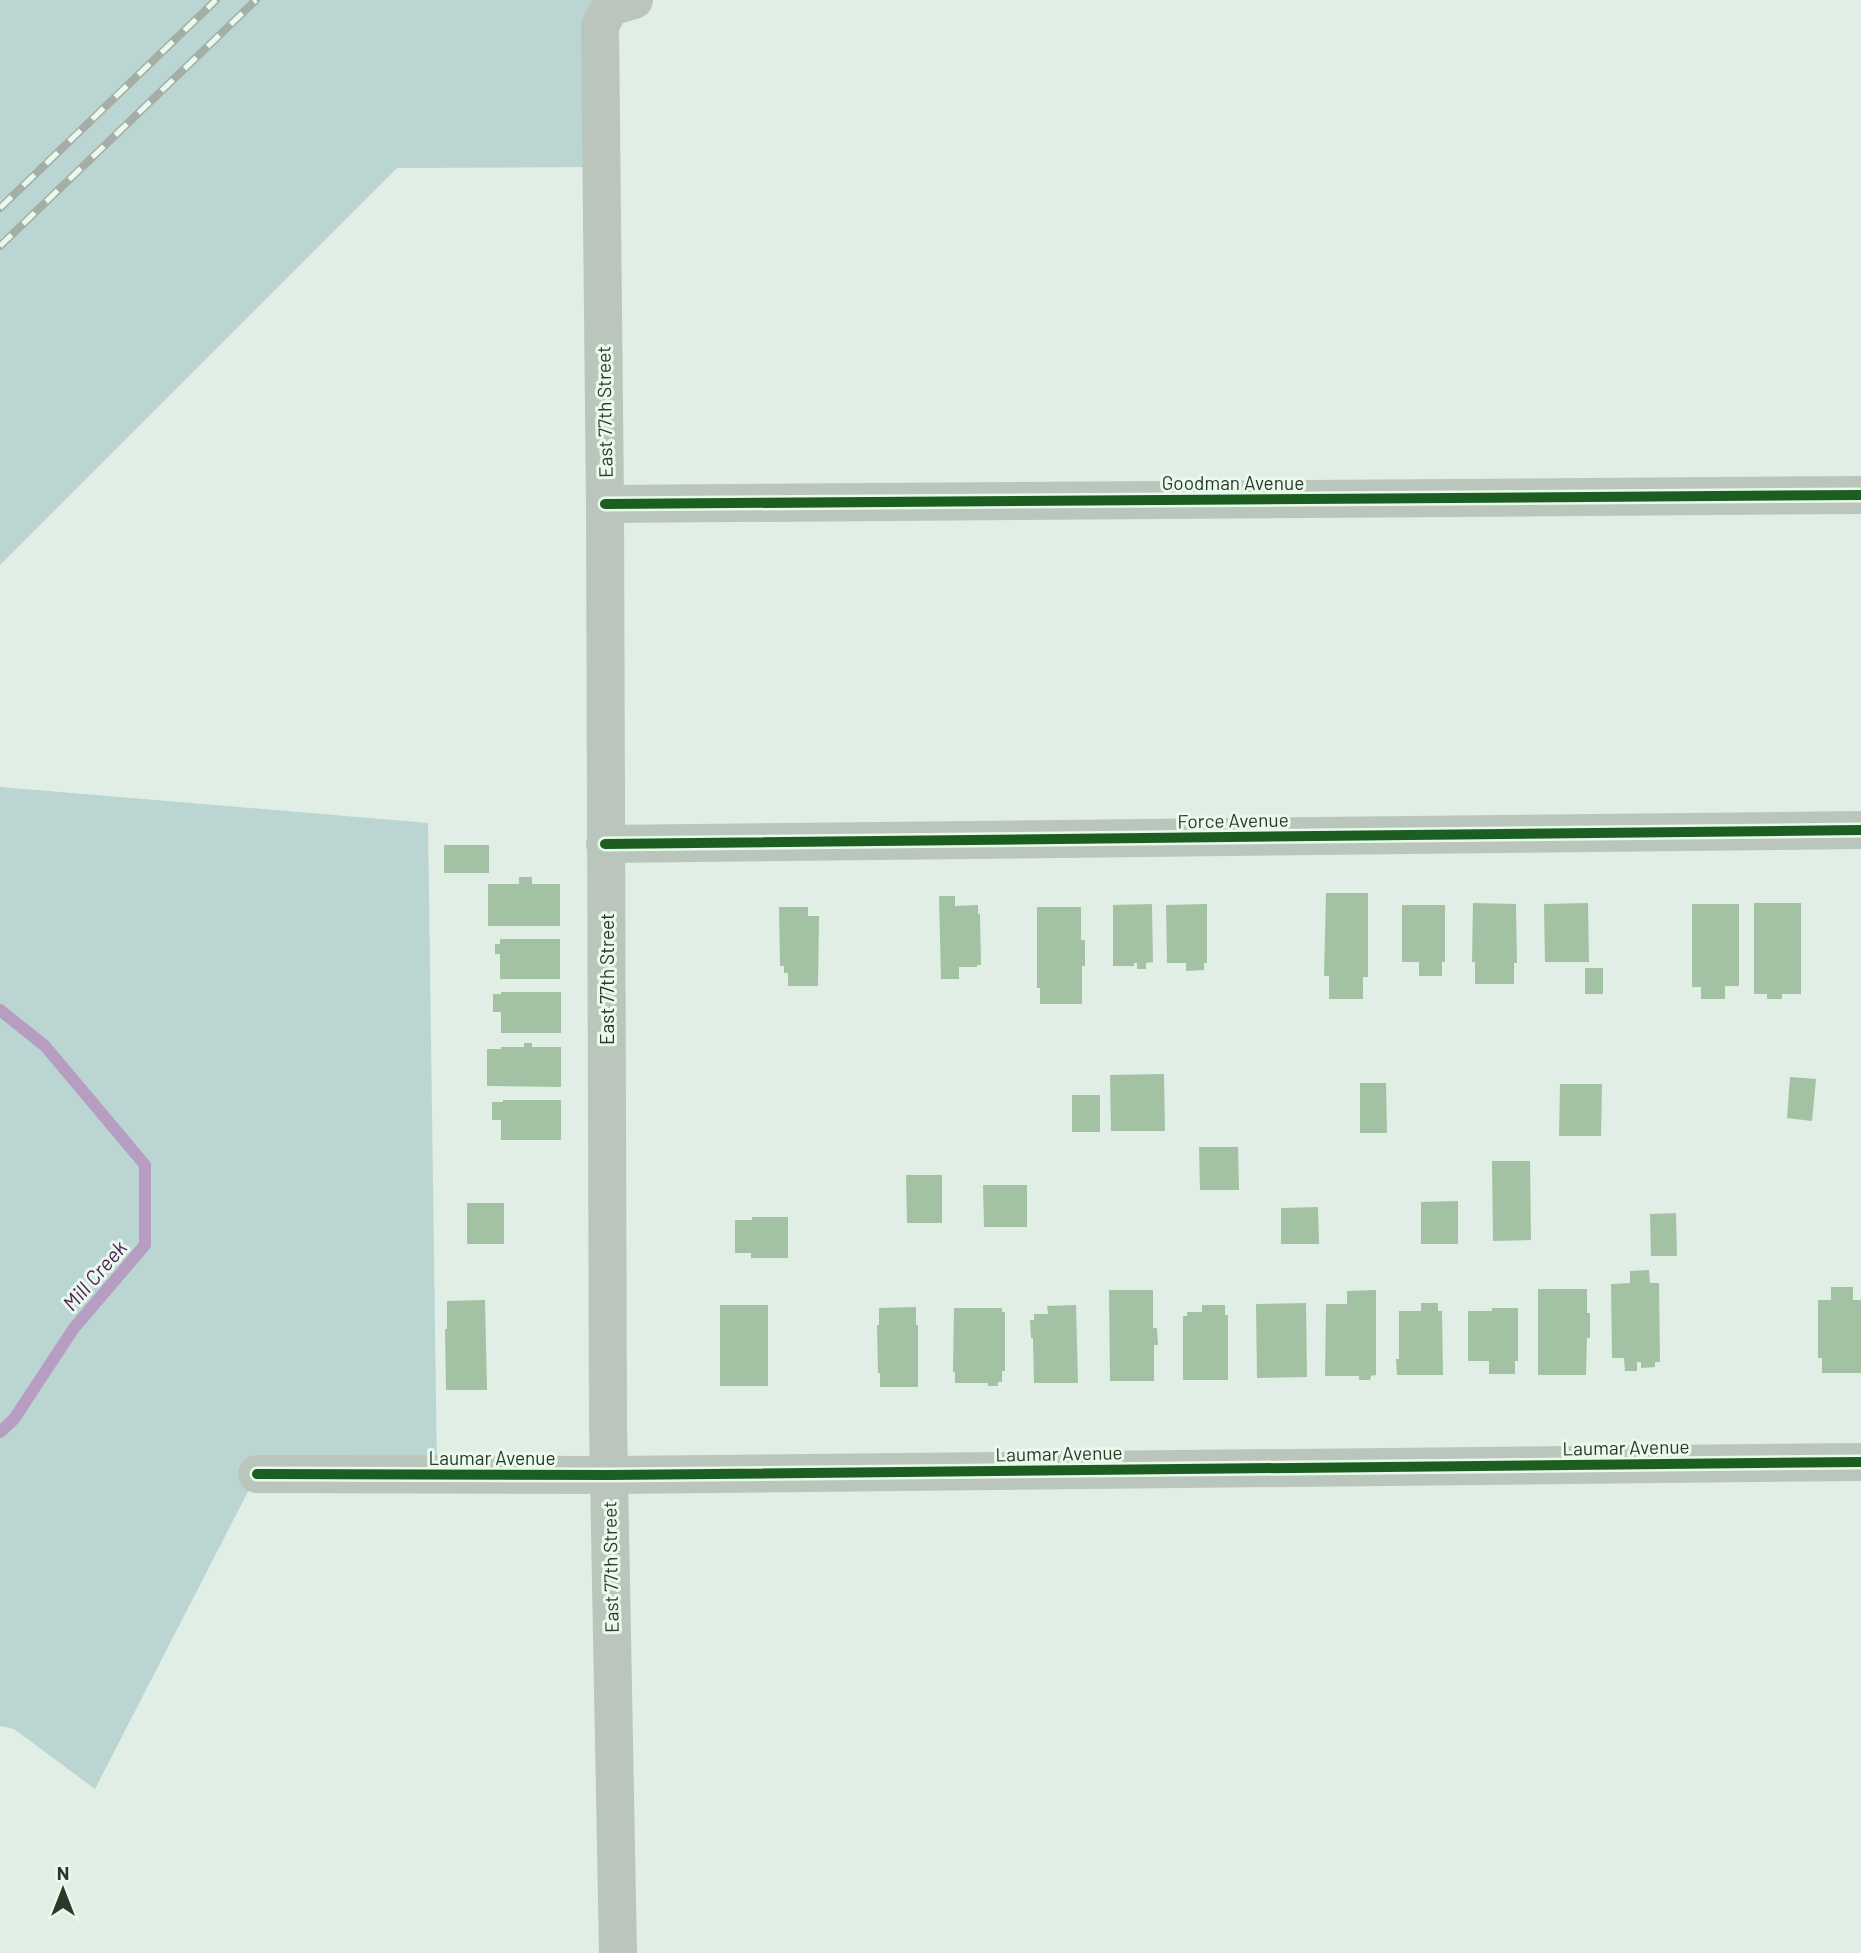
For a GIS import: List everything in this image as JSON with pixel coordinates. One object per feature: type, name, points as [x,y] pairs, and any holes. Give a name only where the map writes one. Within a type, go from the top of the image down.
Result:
[{"type":"street","name":"East 77th Street","points":[[618,1953],[609,1475],[600,26],[622,4]]},
{"type":"street","name":"Goodman Avenue","points":[[605,505],[1861,495]]},
{"type":"street","name":"Force Avenue","points":[[605,844],[1861,830]]},
{"type":"street","name":"Laumar Avenue","points":[[257,1474],[609,1475],[1861,1462]]},
{"type":"shaded area","points":[[0,0],[609,0],[602,167],[397,168],[0,565]]},
{"type":"shaded area","points":[[0,787],[428,823],[437,1474],[257,1474],[95,1789],[14,1729],[0,1726]]},
{"type":"building","points":[[444,845],[489,845],[489,873],[444,873]]},
{"type":"building","points":[[519,877],[532,877],[532,884],[560,884],[560,926],[488,926],[488,884],[519,884]]},
{"type":"building","points":[[1326,893],[1368,893],[1368,977],[1363,977],[1363,999],[1329,999],[1329,976],[1324,976]]},
{"type":"building","points":[[939,896],[955,896],[955,906],[978,905],[981,965],[959,967],[959,979],[941,979]]},
{"type":"building","points":[[1473,903],[1516,904],[1517,963],[1514,963],[1514,984],[1475,984],[1475,962],[1472,962]]},
{"type":"building","points":[[1588,903],[1589,962],[1545,962],[1544,904]]},
{"type":"building","points":[[1754,903],[1801,903],[1801,994],[1782,994],[1782,999],[1767,999],[1767,994],[1754,994]]},
{"type":"building","points":[[1152,904],[1153,962],[1146,963],[1146,969],[1137,969],[1137,963],[1134,963],[1134,966],[1113,966],[1113,905]]},
{"type":"building","points":[[1207,904],[1207,963],[1204,963],[1204,970],[1186,971],[1186,963],[1167,963],[1166,905]]},
{"type":"building","points":[[1692,904],[1739,904],[1739,986],[1725,986],[1725,999],[1701,999],[1701,987],[1692,987]]},
{"type":"building","points":[[1402,905],[1445,905],[1445,962],[1442,962],[1442,976],[1419,976],[1419,962],[1402,962]]},
{"type":"building","points":[[779,907],[808,907],[808,916],[819,916],[818,986],[788,986],[788,973],[784,973],[784,966],[780,966]]},
{"type":"building","points":[[1037,907],[1081,907],[1081,940],[1085,940],[1082,1004],[1040,1004],[1040,988],[1037,988]]},
{"type":"building","points":[[500,939],[560,939],[560,979],[500,979],[500,954],[495,954],[495,944],[500,944]]},
{"type":"building","points":[[1585,968],[1603,968],[1603,994],[1585,994]]},
{"type":"building","points":[[561,992],[561,1033],[501,1033],[501,1012],[493,1012],[493,994]]},
{"type":"building","points":[[524,1043],[532,1043],[532,1047],[561,1047],[561,1087],[487,1086],[487,1049],[524,1047]]},
{"type":"building","points":[[1164,1074],[1165,1131],[1111,1131],[1110,1075]]},
{"type":"building","points":[[1790,1077],[1816,1079],[1812,1121],[1787,1118]]},
{"type":"building","points":[[1360,1083],[1386,1083],[1387,1133],[1360,1133]]},
{"type":"building","points":[[1560,1084],[1602,1084],[1601,1136],[1559,1136]]},
{"type":"building","points":[[1072,1095],[1100,1095],[1100,1132],[1072,1132]]},
{"type":"building","points":[[561,1100],[561,1140],[501,1140],[501,1120],[492,1120],[492,1102]]},
{"type":"building","points":[[1199,1147],[1238,1147],[1239,1190],[1200,1190]]},
{"type":"building","points":[[1492,1161],[1530,1161],[1531,1240],[1493,1241]]},
{"type":"building","points":[[906,1175],[942,1175],[942,1223],[907,1223]]},
{"type":"building","points":[[983,1185],[1027,1185],[1027,1227],[984,1227]]},
{"type":"building","points":[[1458,1201],[1458,1244],[1421,1244],[1421,1202]]},
{"type":"building","points":[[467,1203],[504,1203],[504,1244],[467,1244]]},
{"type":"building","points":[[1318,1207],[1319,1244],[1281,1244],[1281,1208]]},
{"type":"building","points":[[1676,1213],[1677,1256],[1651,1256],[1650,1214]]},
{"type":"building","points":[[752,1217],[788,1217],[788,1258],[751,1258],[751,1253],[735,1253],[735,1220],[752,1220]]},
{"type":"building","points":[[1649,1270],[1650,1283],[1659,1283],[1660,1362],[1655,1362],[1655,1367],[1641,1368],[1641,1362],[1637,1362],[1637,1371],[1625,1371],[1624,1358],[1612,1358],[1611,1284],[1630,1283],[1630,1271]]},
{"type":"building","points":[[1831,1287],[1853,1287],[1853,1300],[1861,1300],[1861,1373],[1822,1373],[1822,1358],[1818,1358],[1818,1300],[1831,1300]]},
{"type":"building","points":[[1538,1289],[1587,1289],[1590,1338],[1587,1338],[1586,1375],[1538,1375]]},
{"type":"building","points":[[1109,1290],[1153,1290],[1153,1328],[1157,1328],[1158,1345],[1154,1345],[1154,1381],[1110,1381]]},
{"type":"building","points":[[1376,1290],[1376,1375],[1371,1376],[1370,1380],[1359,1380],[1359,1376],[1325,1376],[1326,1304],[1347,1304],[1347,1291]]},
{"type":"building","points":[[485,1300],[487,1390],[446,1390],[447,1301]]},
{"type":"building","points":[[1306,1303],[1307,1377],[1257,1378],[1256,1304]]},
{"type":"building","points":[[1421,1303],[1438,1303],[1438,1311],[1442,1311],[1443,1375],[1397,1375],[1399,1311],[1421,1311]]},
{"type":"building","points":[[720,1305],[768,1305],[768,1386],[720,1386]]},
{"type":"building","points":[[1076,1305],[1078,1383],[1034,1383],[1030,1320],[1034,1320],[1034,1314],[1048,1314],[1047,1306]]},
{"type":"building","points":[[1202,1305],[1225,1305],[1225,1315],[1228,1315],[1228,1380],[1183,1380],[1183,1316],[1187,1316],[1187,1312],[1202,1312]]},
{"type":"building","points":[[916,1307],[918,1387],[880,1387],[877,1325],[879,1308]]},
{"type":"building","points":[[954,1308],[1002,1308],[1002,1312],[1005,1312],[1005,1371],[1002,1371],[1002,1382],[998,1382],[998,1386],[988,1386],[988,1383],[955,1383]]},
{"type":"building","points":[[1492,1308],[1518,1308],[1518,1361],[1515,1361],[1515,1374],[1489,1374],[1489,1361],[1468,1361],[1468,1311],[1492,1311]]},
{"type":"waterway","name":"Mill Creek","points":[[0,1010],[45,1046],[145,1165],[145,1245],[74,1328],[14,1419],[0,1432]]},
{"type":"railway","points":[[0,208],[216,0]]},
{"type":"railway","points":[[0,246],[256,0]]},
{"type":"cycle path","points":[[605,504],[1861,495]]},
{"type":"cycle path","points":[[605,844],[1861,830]]},
{"type":"cycle path","points":[[257,1474],[609,1475],[1861,1462]]}]
